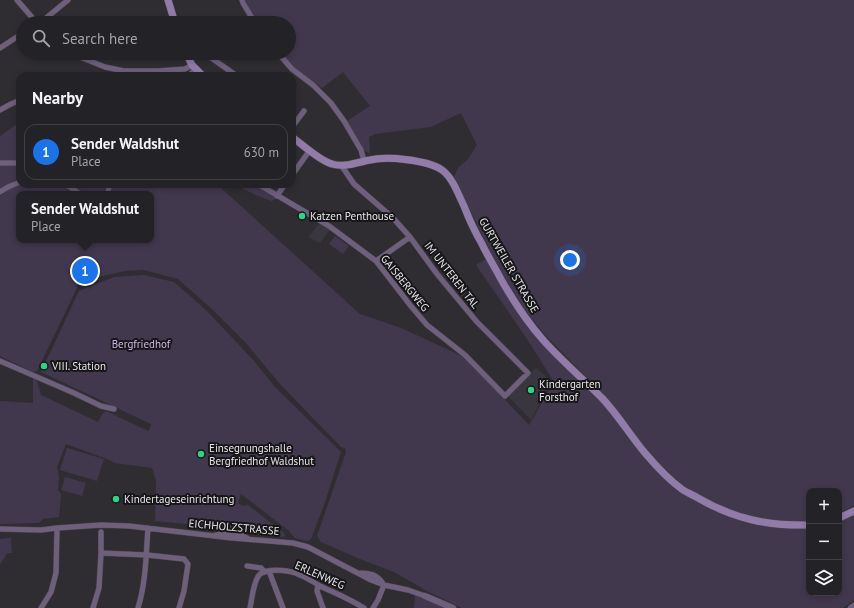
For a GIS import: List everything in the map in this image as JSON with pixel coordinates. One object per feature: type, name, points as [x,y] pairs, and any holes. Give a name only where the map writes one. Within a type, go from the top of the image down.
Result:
[{"type":"main road","points":[[168,0],[173,16]]},
{"type":"main road","points":[[190,60],[198,72]]},
{"type":"main road","name":"GURTWEILER STRASSE","points":[[296,139],[326,162],[334,165],[378,158],[422,163],[437,167],[446,173],[452,182],[482,245],[508,291],[529,322],[544,341],[603,399],[645,453],[664,474],[683,490],[730,514],[754,521],[777,524],[806,525]]},
{"type":"main road","points":[[842,517],[854,511]]},
{"type":"street","points":[[17,0],[32,16]]},
{"type":"street","points":[[48,16],[68,0]]},
{"type":"street","points":[[242,0],[250,16]]},
{"type":"street","points":[[0,48],[16,38]]},
{"type":"street","points":[[86,60],[105,68],[124,71],[158,71],[194,67]]},
{"type":"street","points":[[214,60],[231,72]]},
{"type":"street","points":[[284,60],[296,72]]},
{"type":"street","points":[[191,72],[194,67]]},
{"type":"street","points":[[296,72],[313,85],[331,103],[362,150],[364,161]]},
{"type":"street","points":[[0,110],[16,102]]},
{"type":"street","points":[[296,122],[304,111]]},
{"type":"street","points":[[296,169],[310,150]]},
{"type":"street","points":[[0,163],[16,163]]},
{"type":"street","name":"IM UNTEREN TAL","points":[[341,165],[354,184],[394,218],[437,274],[477,322],[528,373],[505,396]]},
{"type":"street","points":[[0,192],[16,184]]},
{"type":"street","name":"GAISBERGWEG","points":[[264,188],[329,226],[376,261],[427,325],[465,355],[505,396]]},
{"type":"street","points":[[277,196],[282,188]]},
{"type":"street","points":[[376,261],[410,237]]},
{"type":"street","points":[[0,361],[74,392],[101,406],[114,409]]},
{"type":"street","name":"EICHHOLZSTRASSE","points":[[0,529],[41,530],[101,525],[129,526],[251,540],[293,542],[308,547],[356,573],[366,573],[380,578],[384,585]]},
{"type":"street","points":[[41,608],[51,592],[56,573],[57,528]]},
{"type":"street","points":[[138,608],[146,574],[148,528]]},
{"type":"street","points":[[93,608],[99,588],[101,532]]},
{"type":"street","points":[[101,553],[146,554],[184,559],[188,564],[184,591],[179,608]]},
{"type":"street","name":"ERLENWEG","points":[[247,566],[261,568],[267,571],[283,570],[294,572],[364,608]]},
{"type":"street","points":[[250,608],[255,585],[260,575],[267,571],[282,608]]},
{"type":"street","points":[[318,585],[317,591],[323,608]]},
{"type":"street","points":[[373,608],[384,585],[408,590],[453,608]]},
{"type":"shaded area","points":[[325,224],[331,228],[320,243],[308,237],[318,225]]},
{"type":"shaded area","name":"Kindergarten Forsthof","points":[[536,368],[553,383],[536,402],[539,405],[531,420],[508,396]]},
{"type":"green space","points":[[245,0],[854,0],[854,506],[842,512],[842,488],[806,488],[806,521],[777,521],[731,510],[708,500],[684,486],[668,472],[647,451],[606,397],[546,336],[516,297],[492,255],[454,177],[458,168],[468,159],[477,145],[461,113],[431,127],[375,134],[369,137],[370,154],[364,150],[347,121],[370,106],[343,72],[322,88],[294,67],[288,60],[296,60],[296,16],[253,16]]},
{"type":"green space","points":[[16,125],[16,160],[0,160],[0,136]]},
{"type":"green space","points":[[16,165],[16,180],[0,189],[0,166]]},
{"type":"green space","points":[[16,187],[16,188],[63,188],[70,191],[16,191],[16,243],[154,243],[154,191],[112,191],[112,188],[221,188],[360,314],[401,328],[464,357],[529,425],[554,382],[527,339],[476,265],[486,259],[514,305],[602,401],[664,477],[730,516],[754,524],[777,527],[806,527],[806,596],[842,596],[842,519],[854,514],[854,600],[843,608],[462,608],[429,592],[394,572],[321,542],[317,536],[346,452],[345,448],[341,447],[279,383],[246,343],[212,309],[178,279],[144,270],[125,271],[94,278],[99,267],[84,260],[74,276],[77,283],[77,288],[37,371],[33,372],[0,356],[0,196],[9,189]]},
{"type":"green space","points":[[77,188],[105,189],[104,191],[82,191]]},
{"type":"green space","points":[[241,188],[262,188],[276,198],[272,201]]},
{"type":"green space","points":[[335,236],[349,246],[343,254],[329,244]]},
{"type":"green space","name":"Bergfriedhof","points":[[144,275],[174,282],[207,311],[254,361],[274,386],[341,452],[324,505],[311,539],[307,541],[295,538],[289,531],[241,494],[238,503],[243,506],[248,505],[283,532],[285,536],[252,534],[240,529],[155,521],[156,480],[152,468],[115,463],[66,444],[57,467],[59,477],[58,490],[61,494],[59,517],[43,519],[39,523],[0,524],[0,401],[33,403],[33,378],[36,378],[41,395],[98,422],[103,413],[106,411],[148,431],[150,428],[151,424],[41,372],[79,291],[114,277]]},
{"type":"green space","points":[[67,448],[104,459],[97,481],[60,470]]},
{"type":"green space","points":[[65,477],[86,483],[82,496],[61,490]]},
{"type":"green space","points":[[11,538],[12,553],[7,553],[0,565],[0,539]]},
{"type":"green space","points":[[415,595],[445,608],[414,608]]},
{"type":"place","name":"Katzen Penthouse","points":[[302,216]]},
{"type":"place","name":"Sender Waldshut","points":[[85,271]]},
{"type":"place","name":"VIII. Station","points":[[44,366]]},
{"type":"place","name":"Kindergarten Forsthof","points":[[531,390]]},
{"type":"place","name":"Einsegnungshalle Bergfriedhof Waldshut","points":[[201,454]]},
{"type":"place","name":"Kindertageseinrichtung","points":[[116,499]]}]
